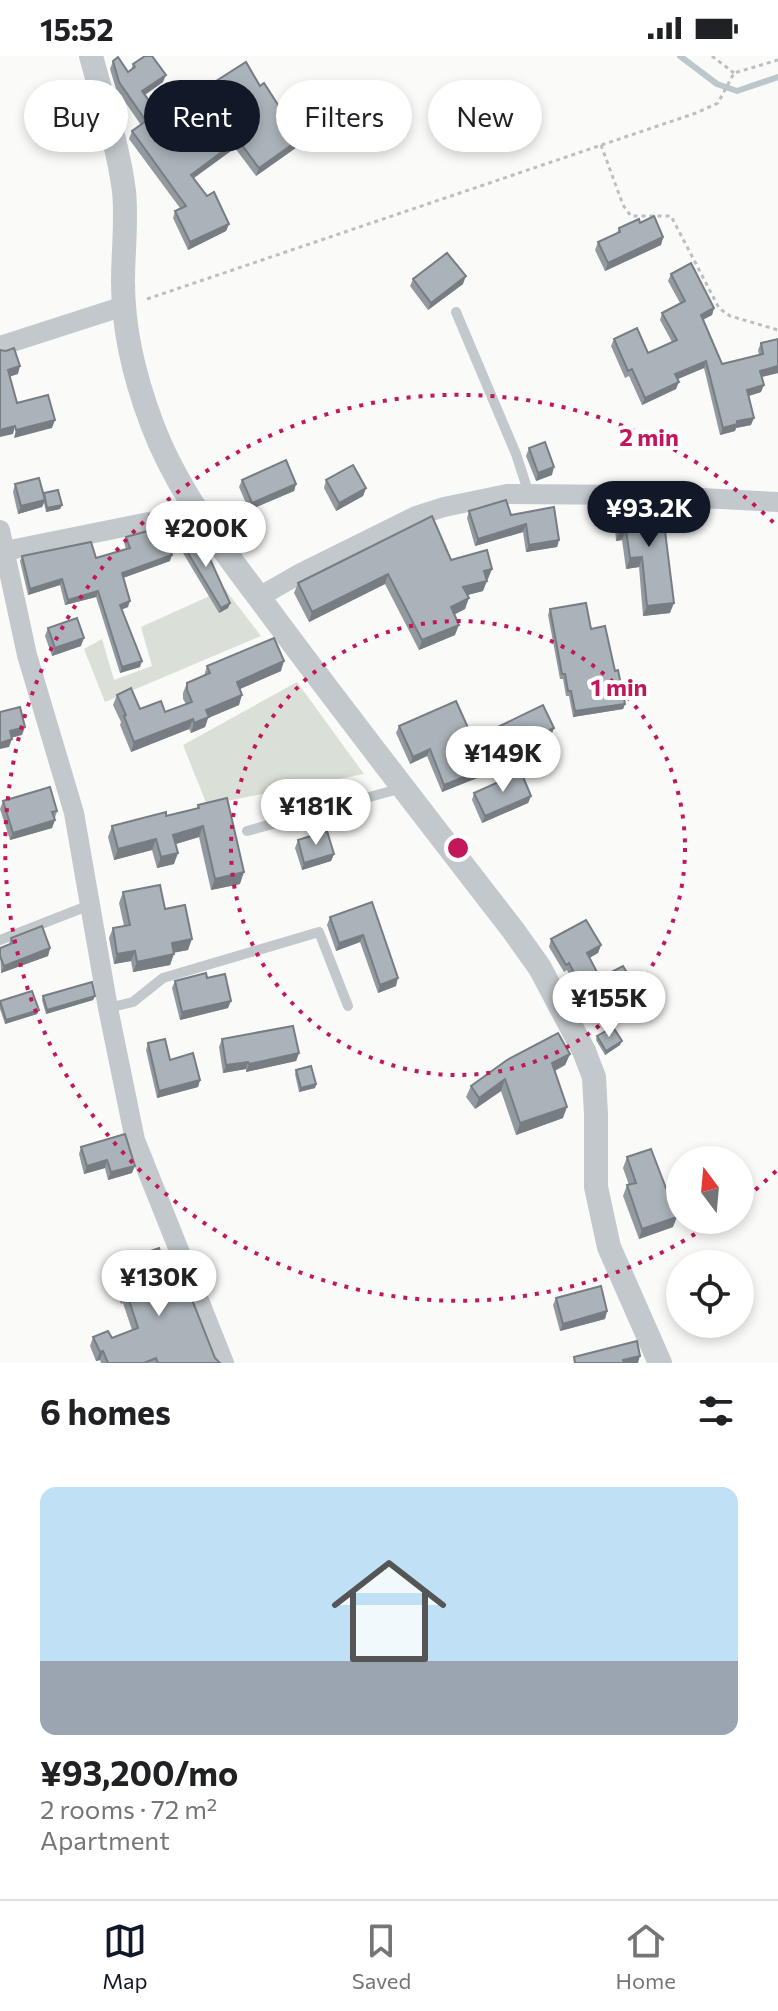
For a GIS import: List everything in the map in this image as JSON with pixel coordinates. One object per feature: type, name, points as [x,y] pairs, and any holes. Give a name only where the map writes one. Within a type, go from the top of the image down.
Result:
[{"type":"street","points":[[91,56],[118,154],[124,193],[126,330],[151,423],[195,508],[340,708],[540,968],[584,1051],[594,1077],[596,1187],[609,1247],[660,1363]]},
{"type":"street","points":[[0,346],[124,306]]},
{"type":"street","points":[[259,597],[416,516],[507,494],[644,495],[778,502]]},
{"type":"street","points":[[5,551],[174,517],[195,508]]},
{"type":"street","points":[[0,530],[27,655],[74,813],[135,1140],[224,1363]]},
{"type":"lane","points":[[456,312],[516,454],[529,494]]},
{"type":"lane","points":[[247,831],[402,788]]},
{"type":"lane","points":[[0,940],[90,905]]},
{"type":"lane","points":[[108,1008],[133,1002],[163,978],[319,932],[348,1006]]},
{"type":"path","points":[[712,56],[734,73]]},
{"type":"path","points":[[124,306],[696,113],[718,103],[734,73],[778,60]]},
{"type":"path","points":[[601,145],[623,205],[631,216],[671,216],[719,308],[730,316],[778,330]]},
{"type":"shaded area","points":[[225,589],[261,636],[105,702],[84,649],[102,639],[114,680],[152,666],[141,627]]},
{"type":"shaded area","points":[[297,682],[364,774],[207,805],[183,745]]},
{"type":"building","points":[[145,56],[152,56],[166,75],[158,80],[144,80],[144,118],[128,95],[128,80],[118,80],[113,61],[118,57],[128,72],[135,67],[133,64]]},
{"type":"building","points":[[246,62],[256,80],[218,80]]},
{"type":"building","points":[[264,83],[276,102],[276,152],[282,152],[259,168],[247,152],[260,152],[260,86]]},
{"type":"building","points":[[144,122],[144,148],[132,131]]},
{"type":"building","points":[[147,152],[222,152],[191,175],[207,196],[214,192],[229,224],[190,242],[175,211],[186,206]]},
{"type":"building","points":[[654,216],[663,237],[608,263],[598,242],[620,232],[619,228]]},
{"type":"building","points":[[447,253],[466,276],[431,303],[413,279]]},
{"type":"building","points":[[691,263],[714,308],[701,315],[722,364],[763,354],[761,343],[778,339],[778,366],[760,371],[764,385],[747,390],[754,418],[723,428],[706,361],[675,374],[679,382],[645,398],[632,369],[628,371],[614,339],[637,328],[648,353],[677,340],[662,313],[685,301],[671,274]]},
{"type":"building","points":[[14,348],[20,366],[8,370],[17,403],[48,395],[55,420],[16,430],[15,426],[0,430],[0,350]]},
{"type":"building","points":[[545,442],[554,467],[538,473],[529,448]]},
{"type":"building","points":[[286,460],[296,484],[252,503],[242,480]]},
{"type":"building","points":[[353,465],[366,488],[339,503],[326,480]]},
{"type":"building","points":[[39,478],[45,500],[21,506],[15,484]]},
{"type":"building","points":[[58,490],[62,505],[47,508],[44,493]]},
{"type":"building","points":[[506,500],[511,515],[554,507],[559,540],[529,545],[526,524],[478,539],[469,511]]},
{"type":"building","points":[[647,500],[648,510],[662,507],[674,603],[647,606],[642,557],[630,558],[626,530],[620,531],[618,516],[624,515],[623,503]]},
{"type":"building","points":[[432,516],[451,560],[487,550],[492,569],[484,571],[487,581],[463,587],[469,598],[451,607],[459,625],[422,640],[388,574],[312,612],[298,583]]},
{"type":"building","points":[[162,527],[172,555],[122,573],[130,601],[120,605],[142,661],[122,667],[98,591],[68,600],[62,579],[30,589],[22,556],[91,542],[96,558],[130,548],[126,537]]},
{"type":"building","points":[[197,534],[230,603],[221,608],[182,543]]},
{"type":"building","points":[[586,603],[591,629],[605,626],[625,704],[575,711],[571,691],[568,691],[565,674],[562,674],[550,609]]},
{"type":"building","points":[[77,618],[84,638],[55,648],[48,628]]},
{"type":"building","points":[[274,638],[284,661],[237,682],[242,695],[206,710],[209,717],[194,723],[193,719],[134,742],[117,695],[131,688],[140,709],[161,701],[165,712],[192,702],[187,683],[210,673],[207,666]]},
{"type":"building","points":[[456,701],[473,739],[543,705],[554,728],[513,747],[510,742],[474,758],[479,771],[444,785],[430,749],[413,757],[399,726]]},
{"type":"building","points":[[20,707],[25,727],[10,731],[12,739],[0,743],[0,712]]},
{"type":"building","points":[[521,772],[531,796],[485,816],[474,793]]},
{"type":"building","points":[[50,787],[57,811],[52,812],[55,820],[13,833],[3,801]]},
{"type":"building","points":[[227,798],[244,872],[215,879],[203,826],[173,835],[178,853],[161,857],[156,839],[118,849],[112,826],[166,812],[166,816],[199,808],[198,805]]},
{"type":"building","points":[[327,831],[334,854],[304,863],[298,840]]},
{"type":"building","points":[[160,885],[165,909],[185,905],[192,939],[172,943],[174,954],[137,962],[135,951],[117,954],[113,928],[130,925],[123,892]]},
{"type":"building","points":[[372,902],[398,978],[380,985],[363,935],[339,943],[330,917]]},
{"type":"building","points":[[586,920],[601,945],[587,953],[600,978],[623,966],[638,991],[596,1015],[569,963],[566,965],[551,939]]},
{"type":"building","points":[[42,926],[50,948],[4,966],[0,948],[13,943],[11,938]]},
{"type":"building","points":[[206,973],[207,978],[225,974],[231,1001],[182,1012],[175,981]]},
{"type":"building","points":[[92,982],[95,996],[47,1010],[43,996]]},
{"type":"building","points":[[32,991],[39,1010],[6,1020],[0,1001]]},
{"type":"building","points":[[293,1026],[299,1053],[249,1064],[226,1065],[222,1039]]},
{"type":"building","points":[[613,1027],[622,1041],[606,1051],[597,1036]]},
{"type":"building","points":[[558,1033],[570,1054],[552,1063],[567,1107],[520,1123],[505,1079],[479,1098],[471,1086],[507,1060]]},
{"type":"building","points":[[165,1039],[170,1060],[193,1053],[200,1080],[159,1091],[148,1043]]},
{"type":"building","points":[[311,1066],[316,1084],[301,1088],[296,1070]]},
{"type":"building","points":[[125,1134],[135,1166],[111,1172],[107,1160],[87,1166],[81,1147]]},
{"type":"building","points":[[651,1149],[666,1188],[666,1221],[642,1229],[627,1185],[636,1183],[627,1157]]},
{"type":"building","points":[[159,1248],[164,1263],[176,1259],[215,1358],[220,1363],[158,1363],[156,1358],[144,1363],[108,1363],[103,1351],[100,1352],[93,1337],[108,1331],[112,1338],[138,1328],[119,1278],[141,1271],[136,1256]]},
{"type":"building","points":[[601,1286],[607,1311],[563,1324],[556,1298]]},
{"type":"building","points":[[637,1341],[640,1356],[623,1360],[624,1363],[575,1363],[574,1357]]},
{"type":"waterway","points":[[680,56],[717,84],[737,91],[778,77]]}]
